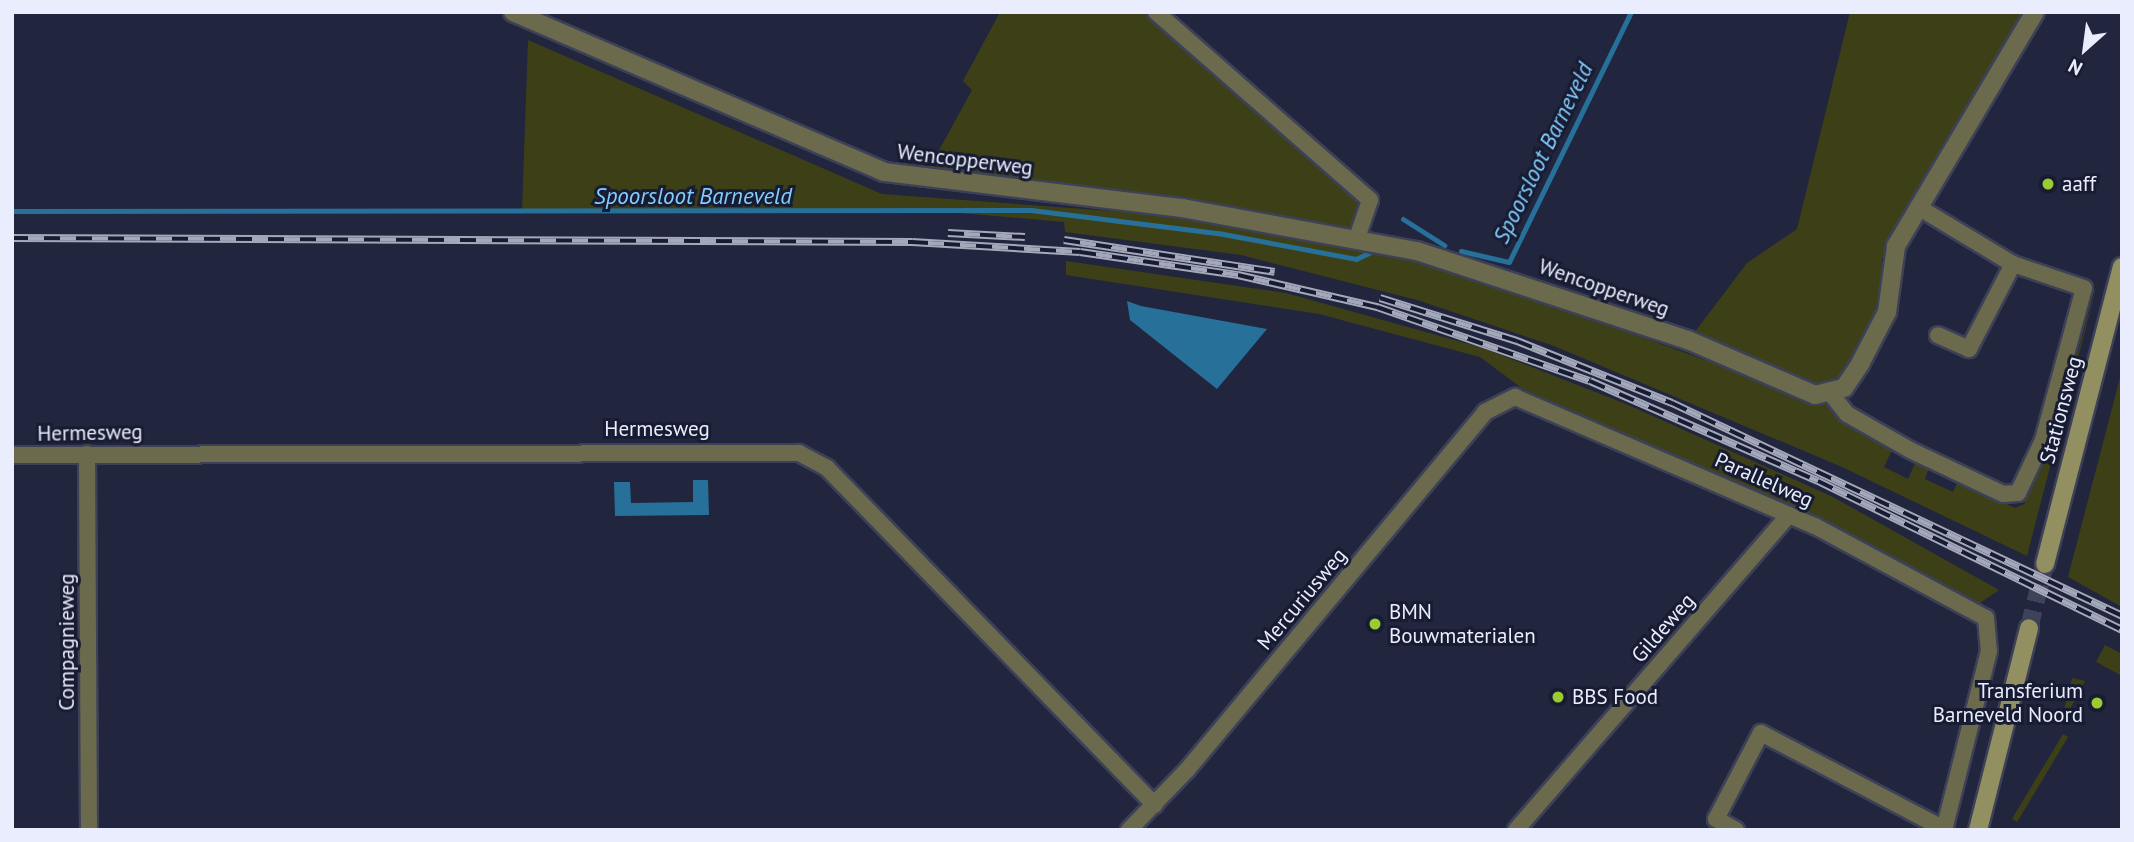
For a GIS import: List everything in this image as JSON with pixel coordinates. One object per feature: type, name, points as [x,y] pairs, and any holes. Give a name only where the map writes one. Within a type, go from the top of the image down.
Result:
[{"type":"main road","name":"Stationsweg","points":[[2122,267],[2050,567],[2122,316]]},
{"type":"main road","points":[[1978,830],[2034,630],[1988,830]]},
{"type":"street","name":"Wencopperweg","points":[[513,12],[884,172],[1182,208],[1357,237],[1550,293],[1688,340],[1806,392],[1832,395]]},
{"type":"street","points":[[1156,12],[1370,201],[1357,237]]},
{"type":"street","points":[[1832,395],[1844,388],[1883,323],[1892,258],[1918,207],[2034,13]]},
{"type":"street","name":"Stationsweg","points":[[1832,395],[1847,414],[1900,444],[2011,496],[2018,493],[2043,440],[2084,293],[2078,284],[2013,264],[1918,207]]},
{"type":"street","points":[[1938,335],[1969,349],[2013,264]]},
{"type":"street","name":"Parallelweg","points":[[1508,398],[1540,404],[1787,517],[1968,607],[1990,625],[1944,829]]},
{"type":"street","name":"Mercuriusweg","points":[[1129,830],[1155,805],[1485,412],[1508,398]]},
{"type":"street","name":"Hermesweg","points":[[12,454],[799,453],[827,468],[1155,805]]},
{"type":"street","name":"Compagnieweg","points":[[88,454],[89,830]]},
{"type":"street","name":"Gildeweg","points":[[1516,830],[1787,517]]},
{"type":"street","points":[[1737,830],[1716,819],[1761,733],[1944,829]]},
{"type":"green space","points":[[1000,12],[1144,12],[1363,206],[1353,228],[1127,190],[926,174],[972,90],[963,81]]},
{"type":"green space","points":[[1850,12],[2024,12],[1882,259],[1880,310],[1846,374],[1832,387],[1812,387],[1694,333],[1747,263],[1797,229]]},
{"type":"green space","points":[[528,40],[882,194],[1180,216],[1400,254],[1494,283],[1825,404],[1844,423],[1892,450],[1884,467],[1908,479],[1916,461],[1929,468],[1925,479],[1953,492],[1958,481],[2015,508],[2024,504],[2052,445],[2100,273],[2027,556],[1842,467],[1554,346],[1417,300],[1241,255],[1065,232],[1064,222],[913,209],[522,210]]},
{"type":"green space","points":[[1066,261],[1286,293],[1483,348],[1626,404],[1833,497],[1999,590],[1980,603],[1820,519],[1523,389],[1480,357],[1319,314],[1066,275]]},
{"type":"green space","points":[[2122,370],[2122,607],[2068,577]]},
{"type":"green space","points":[[2105,645],[2122,654],[2122,676],[2096,662]]},
{"type":"green space","points":[[2072,678],[2085,681],[2061,726],[2060,725]]},
{"type":"green space","points":[[2063,734],[2068,737],[2017,822],[2012,819]]},
{"type":"water","points":[[1127,301],[1141,306],[1267,329],[1217,389],[1130,320]]},
{"type":"water","points":[[693,480],[708,480],[709,515],[615,516],[614,482],[630,482],[631,503],[693,502]]},
{"type":"waterway","name":"Spoorsloot Barneveld","points":[[1461,251],[1509,262],[1631,12]]},
{"type":"waterway","name":"Spoorsloot Barneveld","points":[[12,211],[1031,210],[1223,234],[1356,259],[1369,253]]},
{"type":"waterway","name":"Spoorsloot Barneveld","points":[[1403,219],[1444,245]]},
{"type":"tunnel","points":[[2029,628],[2045,564]]},
{"type":"railway","points":[[948,233],[1025,237]]},
{"type":"railway","points":[[12,238],[912,242],[1080,252],[1238,275],[1377,307],[1590,381],[1818,481],[2122,630]]},
{"type":"railway","points":[[1064,240],[1275,272]]},
{"type":"railway","points":[[1380,298],[1517,341],[1672,403],[2122,616]]},
{"type":"place","name":"aaff","points":[[2048,184]]},
{"type":"place","name":"BMN Bouwmaterialen","points":[[1375,624]]},
{"type":"place","name":"BBS Food","points":[[1558,697]]},
{"type":"place","name":"Transferium Barneveld Noord","points":[[2097,703]]}]
